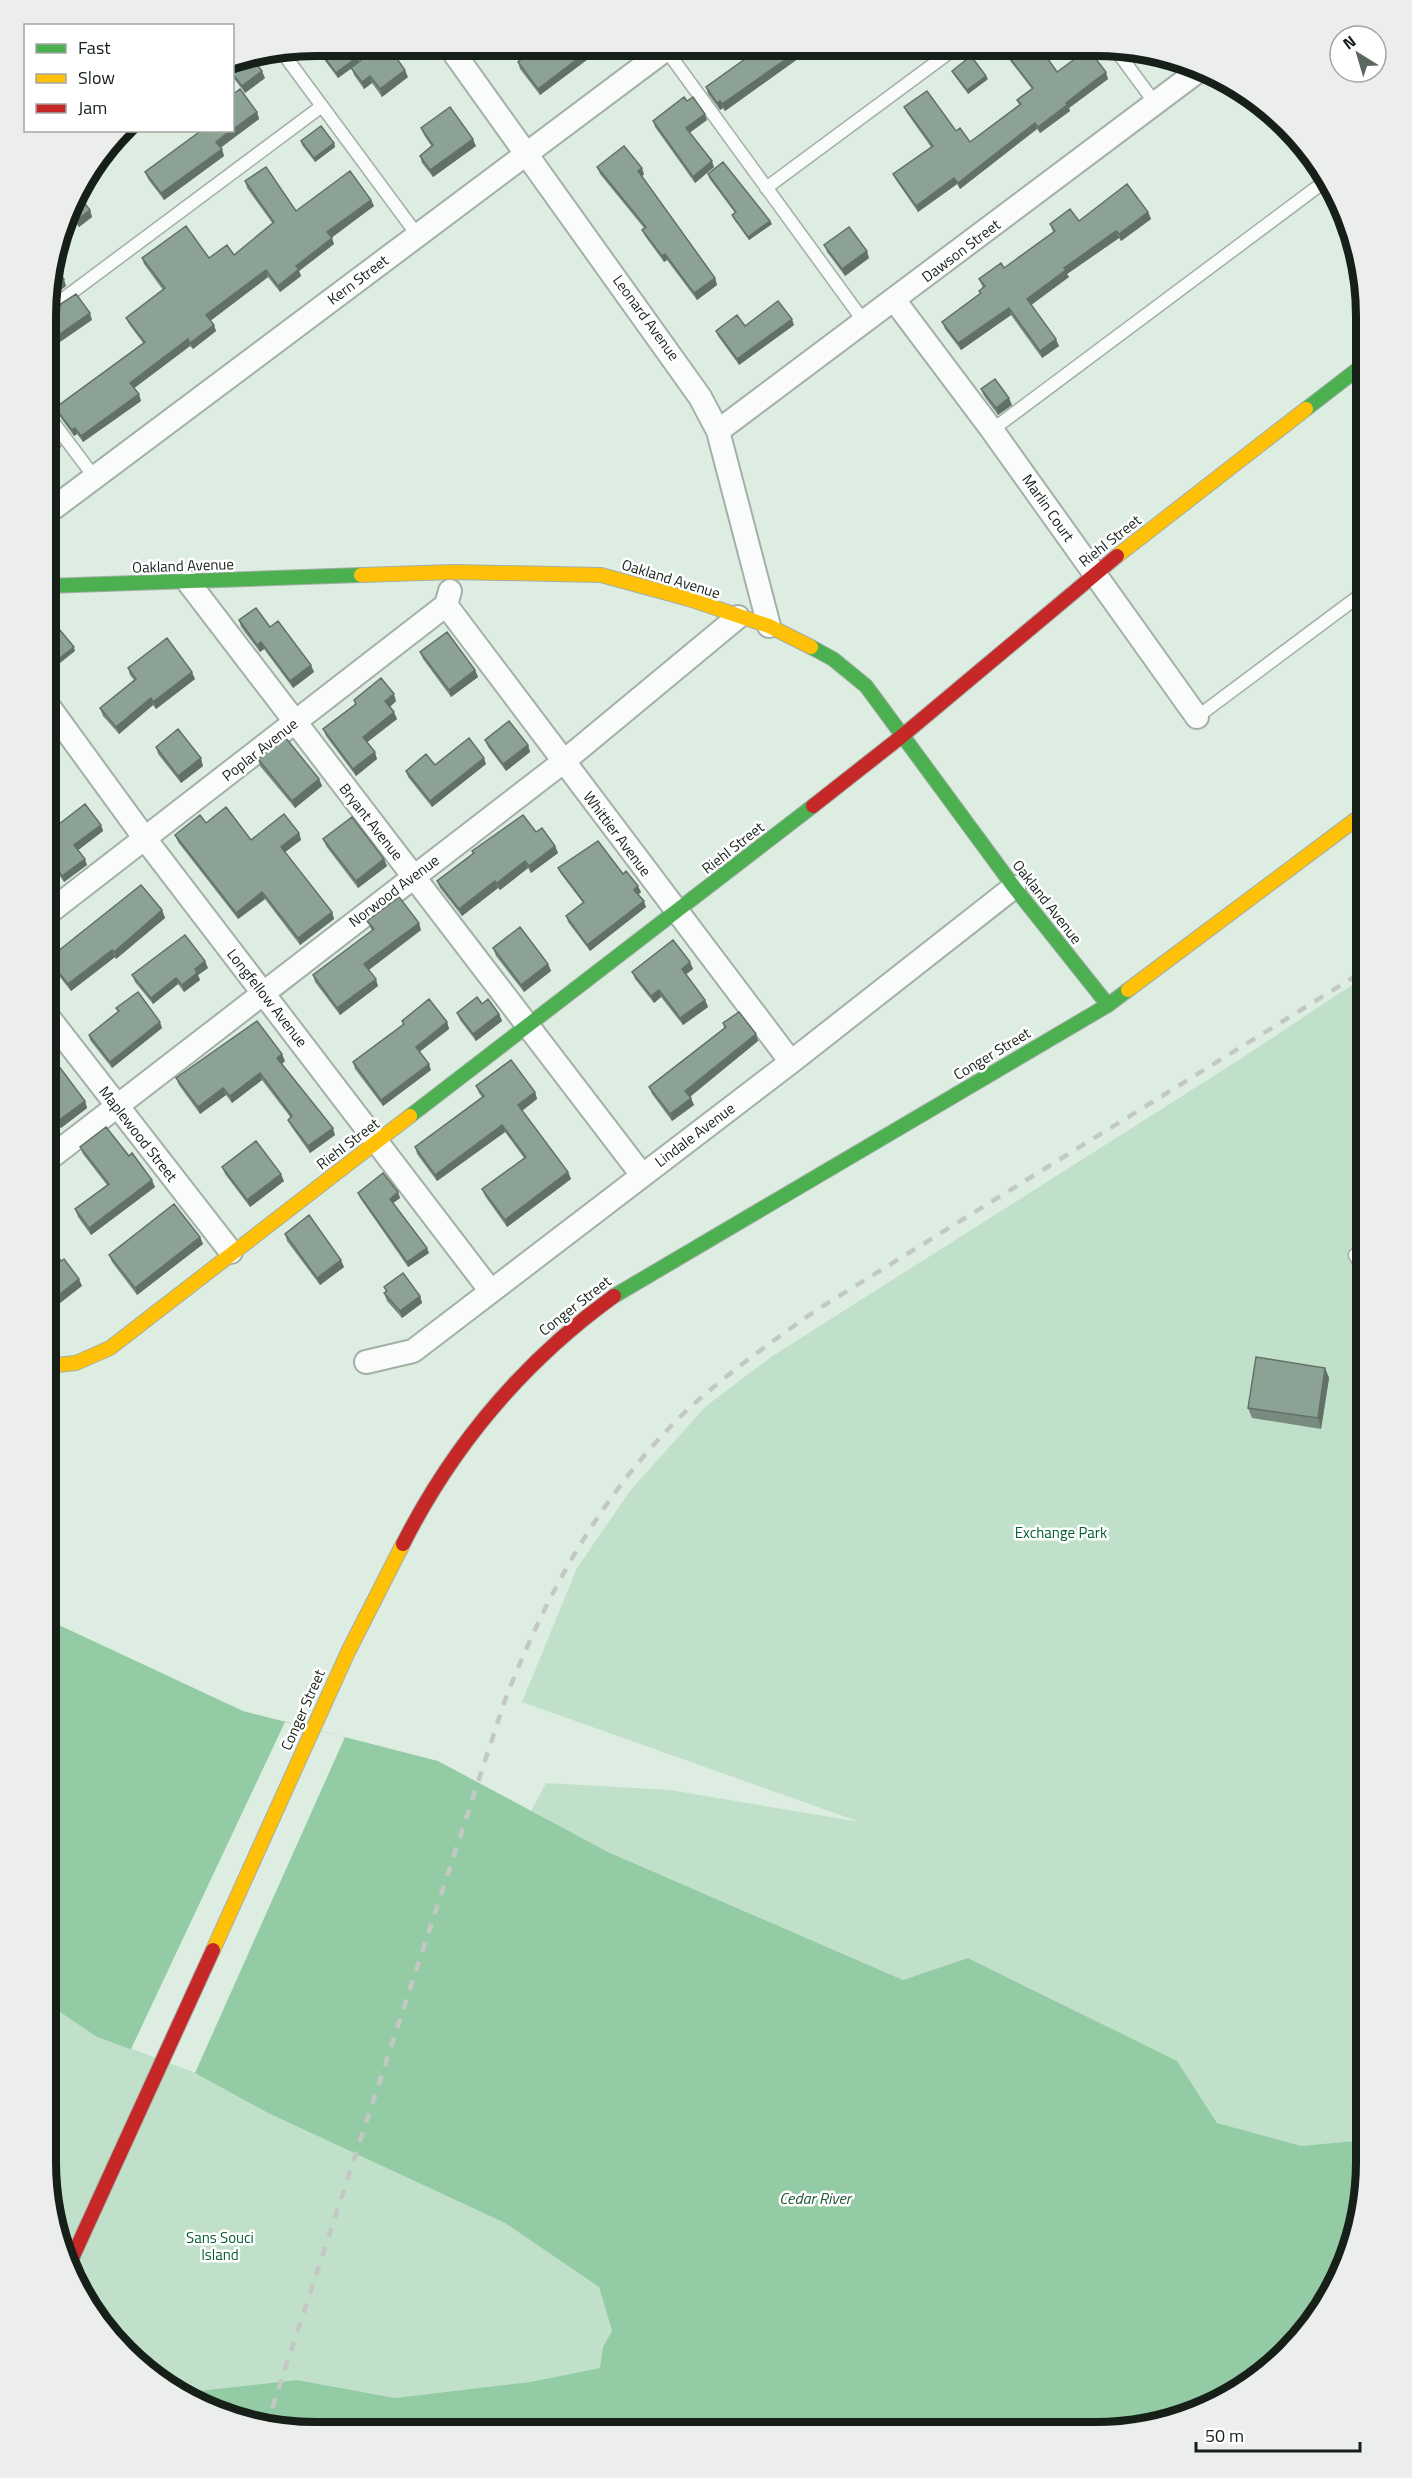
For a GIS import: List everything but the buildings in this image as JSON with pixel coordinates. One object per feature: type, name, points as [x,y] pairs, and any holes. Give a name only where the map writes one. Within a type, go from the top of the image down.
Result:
[{"type":"street","name":"Leonard Avenue","points":[[456,56],[679,364],[718,431],[769,626]]},
{"type":"street","name":"Kern Street","points":[[56,506],[656,56]]},
{"type":"street","name":"Dawson Street","points":[[718,431],[895,301],[1194,74]]},
{"type":"street","name":"Marlin Court","points":[[895,301],[992,430],[1197,717]]},
{"type":"street","name":"Riehl Street","points":[[56,1365],[76,1363],[110,1348],[231,1252],[529,1027],[902,736],[1094,573],[1356,371]]},
{"type":"street","name":"Oakland Avenue","points":[[56,586],[189,583],[454,572],[601,575],[689,599],[769,626],[833,659],[866,686],[1014,887],[1108,1005]]},
{"type":"street","points":[[446,605],[454,572]]},
{"type":"street","name":"Bryant Avenue","points":[[189,583],[642,1175]]},
{"type":"street","name":"Poplar Avenue","points":[[56,908],[146,840],[446,605]]},
{"type":"street","name":"Whittier Avenue","points":[[446,605],[562,762],[791,1062]]},
{"type":"street","name":"Norwood Avenue","points":[[56,1153],[562,762],[738,617]]},
{"type":"street","name":"Longfellow Avenue","points":[[56,716],[146,840],[490,1290]]},
{"type":"street","name":"Conger Street","points":[[73,2256],[341,1665],[421,1508],[447,1465],[509,1386],[568,1331],[624,1288],[1108,1005],[1356,819]]},
{"type":"street","name":"Lindale Avenue","points":[[366,1362],[413,1351],[791,1062],[1014,887]]},
{"type":"street","name":"Maplewood Street","points":[[56,1027],[231,1252]]},
{"type":"lane","points":[[673,56],[865,323]]},
{"type":"lane","points":[[766,188],[945,56]]},
{"type":"lane","points":[[1121,57],[1155,103]]},
{"type":"lane","points":[[286,58],[418,236]]},
{"type":"lane","points":[[56,304],[322,105]]},
{"type":"lane","points":[[992,430],[1321,184]]},
{"type":"lane","points":[[56,426],[95,478]]},
{"type":"lane","points":[[1197,717],[1356,598]]},
{"type":"green space","name":"Exchange Park","points":[[1356,982],[1356,2141],[1301,2147],[1217,2123],[1176,2061],[968,1958],[903,1980],[608,1852],[531,1811],[546,1783],[670,1790],[860,1822],[522,1702],[577,1568],[630,1491],[705,1407],[771,1357],[1242,1058]]},
{"type":"green space","name":"Sans Souci Island","points":[[56,2009],[97,2037],[195,2073],[268,2113],[505,2223],[599,2287],[612,2331],[603,2347],[601,2368],[530,2382],[395,2398],[297,2380],[193,2392],[171,2379],[144,2358],[120,2334],[99,2307],[75,2262],[60,2213],[56,2179]]},
{"type":"water","name":"Cedar River","points":[[56,1624],[243,1711],[438,1761],[608,1852],[903,1980],[968,1958],[1177,2061],[1217,2123],[1301,2146],[1356,2141],[1356,2179],[1352,2213],[1337,2262],[1322,2292],[1303,2321],[1268,2358],[1241,2379],[1211,2396],[1180,2409],[1147,2418],[1113,2422],[299,2422],[265,2418],[232,2409],[193,2392],[297,2380],[395,2398],[530,2382],[600,2368],[603,2347],[612,2331],[599,2287],[505,2223],[268,2113],[195,2073],[97,2037],[56,2009]]},
{"type":"pier","points":[[285,1722],[345,1737],[195,2073],[131,2049]]},
{"type":"railway","points":[[269,2418],[505,1700],[521,1660],[558,1583],[579,1546],[627,1476],[655,1443],[700,1398],[815,1311],[1356,976]]},
{"type":"traffic: fast","points":[[1306,409],[1356,370]]},
{"type":"traffic: fast","points":[[56,586],[361,575]]},
{"type":"traffic: fast","points":[[811,647],[833,659],[866,686],[1014,887],[1108,1005]]},
{"type":"traffic: fast","points":[[410,1116],[813,806]]},
{"type":"traffic: fast","points":[[614,1296],[1108,1005],[1128,990]]},
{"type":"traffic: slow","points":[[1117,556],[1306,409]]},
{"type":"traffic: slow","points":[[361,575],[454,572],[601,575],[689,599],[769,626],[811,647]]},
{"type":"traffic: slow","points":[[1128,990],[1356,819]]},
{"type":"traffic: slow","points":[[56,1365],[76,1363],[110,1348],[410,1116]]},
{"type":"traffic: slow","points":[[213,1950],[348,1652],[403,1544]]},
{"type":"traffic: jam","points":[[813,806],[902,736],[1117,556]]},
{"type":"traffic: jam","points":[[403,1544],[445,1472],[494,1407],[550,1348],[614,1296]]},
{"type":"traffic: jam","points":[[73,2256],[213,1950]]}]
